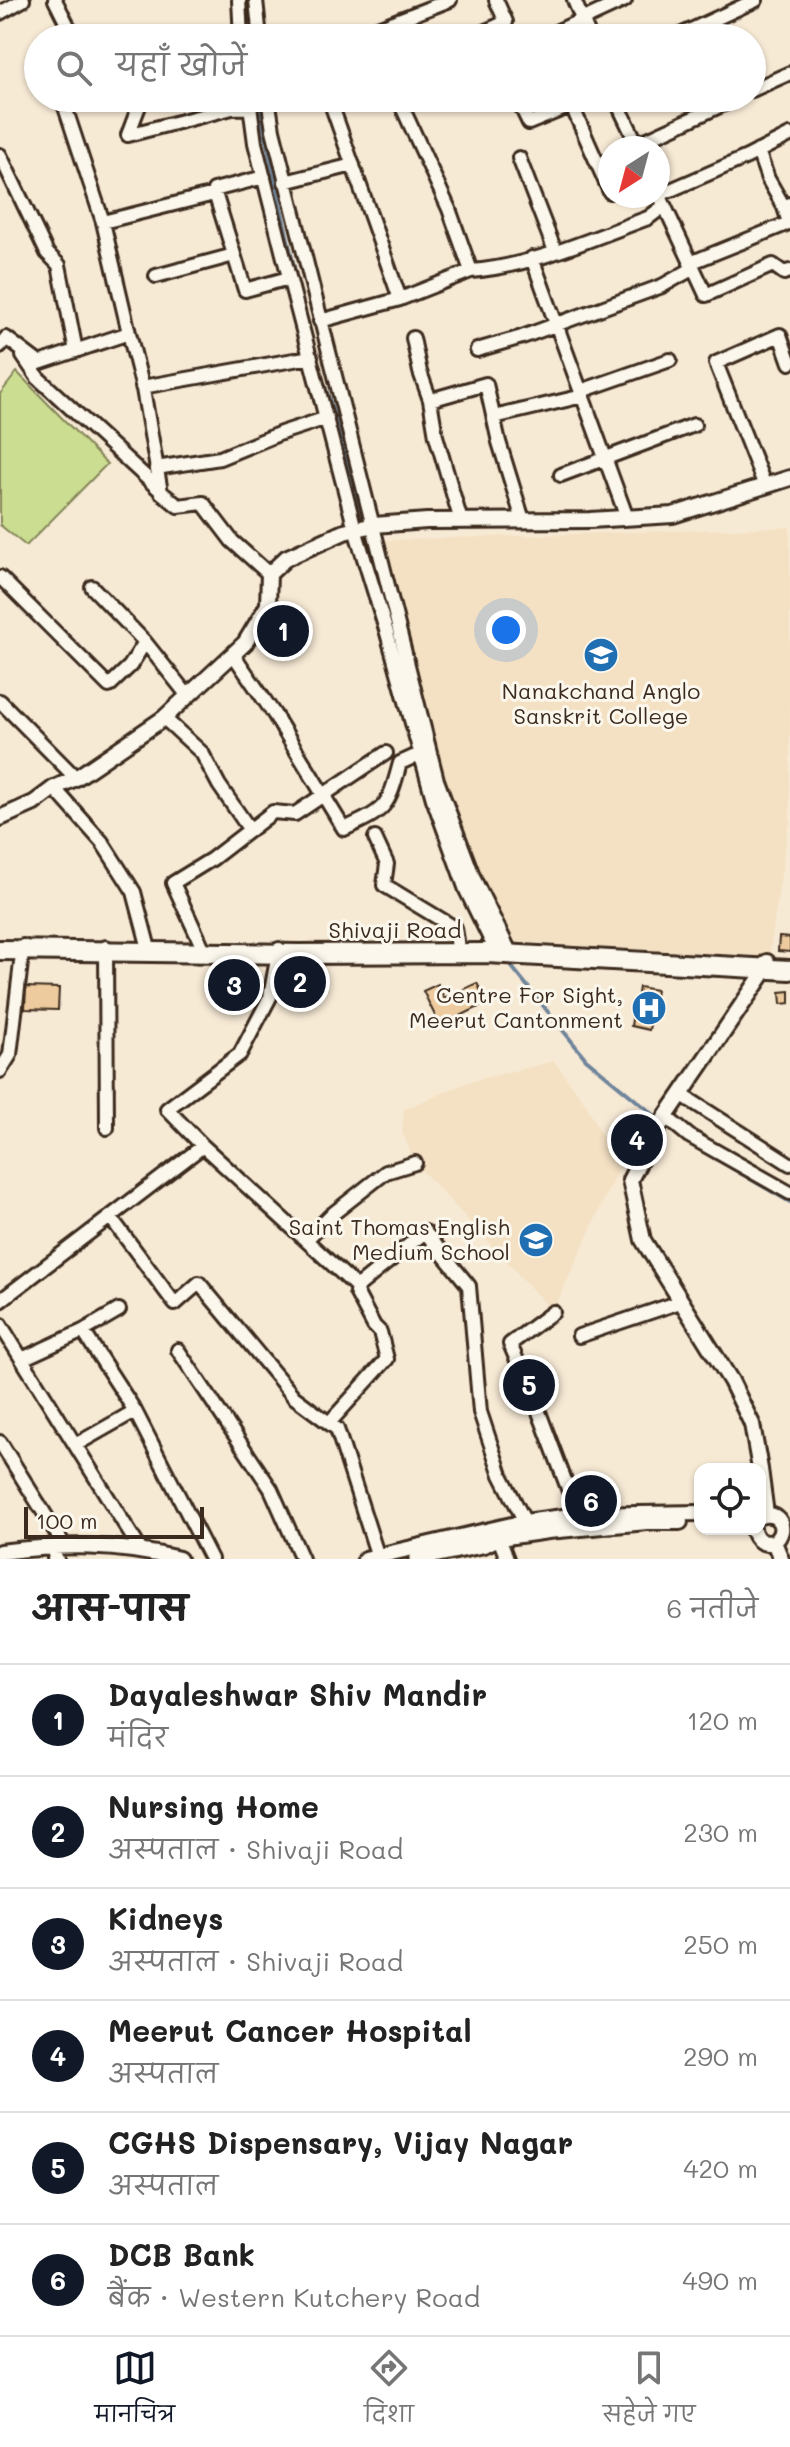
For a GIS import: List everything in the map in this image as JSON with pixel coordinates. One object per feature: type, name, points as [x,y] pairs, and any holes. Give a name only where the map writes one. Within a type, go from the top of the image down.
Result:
[{"type":"main road","points":[[0,942],[23,946]]},
{"type":"main road","points":[[106,948],[148,945],[202,950]]},
{"type":"main road","name":"Shivaji Road","points":[[0,950],[23,946],[202,950],[503,950],[767,964],[790,970]]},
{"type":"main road","points":[[279,950],[458,947],[503,950]]},
{"type":"main road","points":[[767,964],[790,962]]},
{"type":"street","points":[[2,8],[23,0]]},
{"type":"street","points":[[55,0],[67,24]]},
{"type":"street","points":[[239,0],[240,24]]},
{"type":"street","points":[[256,0],[259,24]]},
{"type":"street","points":[[394,24],[450,0]]},
{"type":"street","points":[[496,0],[506,22],[502,24]]},
{"type":"street","points":[[574,0],[585,24]]},
{"type":"street","points":[[574,24],[625,0]]},
{"type":"street","points":[[704,24],[756,0]]},
{"type":"street","points":[[766,84],[790,73]]},
{"type":"street","points":[[67,112],[103,222],[142,387],[161,492]]},
{"type":"street","points":[[137,112],[128,135],[217,112]]},
{"type":"street","points":[[252,112],[264,177],[327,418],[364,527],[437,780],[503,950]]},
{"type":"street","points":[[270,112],[320,321],[387,633],[420,754],[466,890],[503,950]]},
{"type":"street","points":[[334,112],[400,299]]},
{"type":"street","points":[[404,112],[449,209],[471,271]]},
{"type":"street","points":[[524,112],[529,123],[557,112]]},
{"type":"street","points":[[575,112],[598,165]]},
{"type":"street","points":[[622,112],[633,136]]},
{"type":"street","points":[[659,136],[708,112]]},
{"type":"street","points":[[670,193],[790,135]]},
{"type":"street","points":[[477,350],[662,286],[691,266],[789,223],[787,206],[768,179],[758,151]]},
{"type":"street","points":[[0,155],[6,182],[47,253],[59,265],[76,351]]},
{"type":"street","points":[[519,158],[555,251]]},
{"type":"street","points":[[285,182],[353,165]]},
{"type":"street","points":[[214,190],[264,177]]},
{"type":"street","points":[[103,222],[214,194],[214,190]]},
{"type":"street","points":[[214,190],[245,290],[289,278]]},
{"type":"street","points":[[320,321],[400,299],[471,271],[497,269],[555,251],[648,218],[654,208]]},
{"type":"street","points":[[665,208],[706,295],[773,265],[788,274]]},
{"type":"street","points":[[156,276],[234,255]]},
{"type":"street","points":[[532,258],[627,518]]},
{"type":"street","points":[[2,340],[39,363],[129,333]]},
{"type":"street","points":[[765,486],[716,363],[780,335],[790,363]]},
{"type":"street","points":[[413,338],[436,436],[461,521]]},
{"type":"street","points":[[2,340],[38,378],[178,506],[203,503],[232,541],[269,574]]},
{"type":"street","points":[[142,387],[311,357]]},
{"type":"street","points":[[494,417],[582,393],[670,360]]},
{"type":"street","points":[[430,400],[486,384],[523,520]]},
{"type":"street","points":[[156,468],[220,458],[327,418]]},
{"type":"street","points":[[561,475],[694,425]]},
{"type":"street","points":[[0,818],[34,803],[54,788],[76,778],[164,718],[245,643],[268,605],[269,574],[286,558],[344,532],[364,527],[461,521],[673,515],[790,478]]},
{"type":"street","points":[[0,577],[109,686],[130,666],[145,642]]},
{"type":"street","points":[[92,587],[145,642],[188,696]]},
{"type":"street","points":[[233,654],[344,829],[377,814],[391,798],[400,763],[420,754]]},
{"type":"street","points":[[0,701],[76,778]]},
{"type":"street","points":[[164,718],[202,753],[219,785],[250,830]]},
{"type":"street","points":[[202,950],[173,883],[212,859],[273,812],[295,814],[386,753]]},
{"type":"street","points":[[54,788],[102,842],[134,892],[148,945]]},
{"type":"street","points":[[375,838],[387,864],[384,885],[455,928],[458,947]]},
{"type":"street","points":[[0,1071],[10,1055],[23,946]]},
{"type":"street","points":[[106,948],[107,1128]]},
{"type":"street","points":[[279,950],[270,997],[240,1054],[167,1109],[357,1287]]},
{"type":"street","points":[[759,1463],[752,1424],[731,1381],[643,1240],[630,1180],[654,1134],[767,964]]},
{"type":"street","points":[[682,1095],[790,1164]]},
{"type":"street","points":[[665,1118],[689,1136],[790,1193]]},
{"type":"street","points":[[0,1301],[203,1146]]},
{"type":"street","points":[[306,1240],[330,1216],[386,1172],[415,1163]]},
{"type":"street","points":[[111,1218],[175,1304],[199,1283],[294,1397],[337,1429],[371,1558],[525,1522],[578,1515],[694,1513]]},
{"type":"street","points":[[329,1423],[387,1359],[384,1342],[356,1292],[357,1287],[425,1232],[469,1286],[480,1412],[501,1475],[525,1522]]},
{"type":"street","points":[[579,1336],[680,1302]]},
{"type":"street","points":[[22,1359],[83,1331],[119,1310]]},
{"type":"street","points":[[553,1312],[510,1344],[578,1515]]},
{"type":"street","points":[[0,1324],[140,1549]]},
{"type":"street","points":[[83,1331],[135,1411],[211,1559]]},
{"type":"street","points":[[178,1350],[271,1489],[302,1559]]},
{"type":"street","points":[[77,1444],[135,1411]]},
{"type":"street","points":[[0,1442],[64,1545]]},
{"type":"street","points":[[766,1488],[777,1524],[781,1559]]},
{"type":"street","points":[[417,1559],[448,1556],[499,1538],[647,1522],[694,1521]]},
{"type":"street","points":[[756,1535],[764,1543],[777,1524]]},
{"type":"street","points":[[755,1535],[768,1559]]},
{"type":"street","points":[[499,1538],[507,1559]]},
{"type":"street","points":[[0,1552],[64,1545],[140,1549],[179,1559]]},
{"type":"shaded area","name":"Nanakchand Anglo Sanskrit College","points":[[790,527],[790,825],[769,958],[516,942],[479,878],[439,770],[384,540]]},
{"type":"shaded area","name":"Saint Thomas English Medium School","points":[[554,1061],[586,1104],[618,1169],[553,1312],[415,1163],[402,1132],[404,1109],[468,1082]]},
{"type":"green space","points":[[17,372],[107,464],[26,546],[0,525],[0,394]]},
{"type":"building","points":[[779,937],[790,938],[790,952],[778,951]]},
{"type":"building","points":[[220,978],[250,978],[250,1004],[220,1004]]},
{"type":"building","points":[[477,983],[487,1003],[440,1026],[423,991],[438,984],[444,998]]},
{"type":"building","points":[[26,987],[59,988],[58,1010],[25,1009]]},
{"type":"building","points":[[639,987],[656,990],[649,1030],[631,1026],[633,1013],[644,1015],[647,1002],[637,1000]]},
{"type":"building","points":[[790,991],[790,1003],[781,1004],[780,992]]},
{"type":"building","points":[[632,1124],[650,1137],[638,1154],[620,1141]]},
{"type":"waterway","points":[[247,0],[249,24]]},
{"type":"waterway","points":[[260,112],[304,313]]},
{"type":"waterway","points":[[318,364],[389,613]]},
{"type":"waterway","points":[[512,967],[586,1059],[660,1120]]},
{"type":"waterway","points":[[666,1125],[687,1142],[790,1202]]},
{"type":"place","name":"Dayaleshwar Shiv Mandir","points":[[283,631]]},
{"type":"place","name":"Nanakchand Anglo Sanskrit College","points":[[601,655]]},
{"type":"place","name":"Nursing Home","points":[[300,982]]},
{"type":"place","name":"Kidneys","points":[[234,985]]},
{"type":"place","name":"Centre For Sight, Meerut Cantonment","points":[[649,1008]]},
{"type":"place","name":"Meerut Cancer Hospital","points":[[637,1140]]},
{"type":"place","name":"Saint Thomas English Medium School","points":[[536,1240]]},
{"type":"place","name":"CGHS Dispensary, Vijay Nagar","points":[[529,1385]]},
{"type":"place","name":"DCB Bank","points":[[591,1501]]}]
